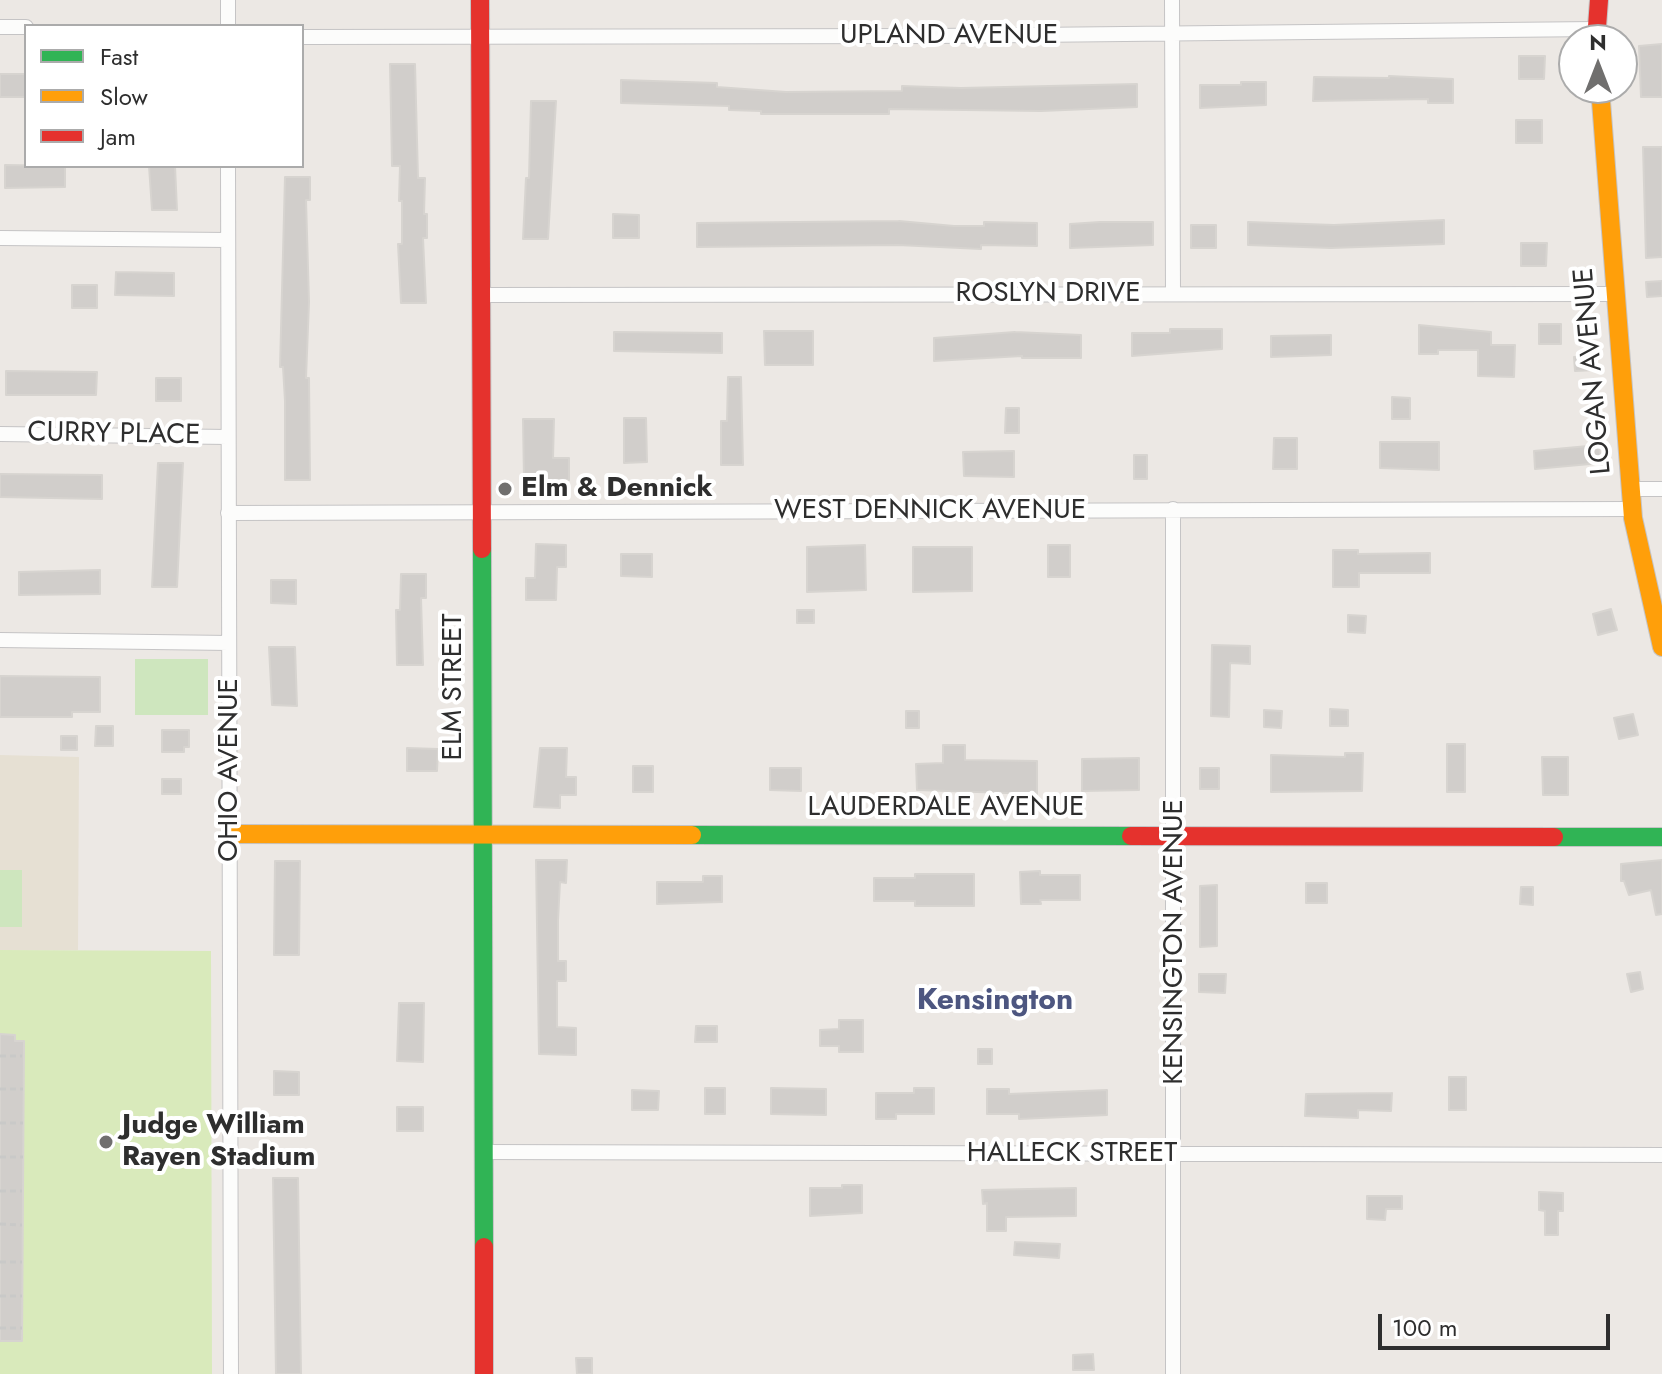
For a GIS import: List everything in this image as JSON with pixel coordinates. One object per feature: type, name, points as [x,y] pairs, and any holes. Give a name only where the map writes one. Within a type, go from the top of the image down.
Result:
[{"type":"street","points":[[228,0],[228,24]]},
{"type":"street","name":"ELM STREET","points":[[480,0],[484,1374]]},
{"type":"street","points":[[1172,0],[1173,294]]},
{"type":"street","points":[[1597,24],[1599,0]]},
{"type":"street","points":[[0,27],[24,27]]},
{"type":"street","name":"UPLAND AVENUE","points":[[304,37],[1558,35]]},
{"type":"street","name":"LOGAN AVENUE","points":[[1601,104],[1632,509],[1662,647]]},
{"type":"street","name":"OHIO AVENUE","points":[[228,168],[231,1374]]},
{"type":"street","points":[[0,238],[228,240]]},
{"type":"street","name":"ROSLYN DRIVE","points":[[480,295],[1615,294]]},
{"type":"street","name":"CURRY PLACE","points":[[0,434],[228,437]]},
{"type":"street","points":[[1631,489],[1662,489]]},
{"type":"street","name":"KENSINGTON AVENUE","points":[[1173,509],[1173,1374]]},
{"type":"street","name":"WEST DENNICK AVENUE","points":[[228,513],[1632,509]]},
{"type":"street","points":[[0,640],[229,643]]},
{"type":"street","name":"LAUDERDALE AVENUE","points":[[230,834],[1662,837]]},
{"type":"street","name":"HALLECK STREET","points":[[482,1152],[1662,1155]]},
{"type":"path","points":[[0,1056],[22,1056]]},
{"type":"path","points":[[0,1089],[23,1089]]},
{"type":"path","points":[[0,1123],[23,1123]]},
{"type":"path","points":[[0,1157],[23,1157]]},
{"type":"path","points":[[0,1191],[22,1191]]},
{"type":"path","points":[[0,1224],[22,1225]]},
{"type":"path","points":[[0,1262],[22,1262]]},
{"type":"path","points":[[0,1296],[22,1296]]},
{"type":"path","points":[[0,1328],[22,1328]]},
{"type":"shaded area","points":[[0,755],[79,757],[78,950],[0,950]]},
{"type":"green space","points":[[135,659],[208,659],[208,715],[135,715]]},
{"type":"green space","points":[[0,870],[22,870],[22,927],[0,927]]},
{"type":"green space","name":"Judge William Rayen Stadium","points":[[0,950],[211,951],[212,1374],[0,1374]]},
{"type":"building","points":[[1662,44],[1662,97],[1641,97],[1639,46]]},
{"type":"building","points":[[1519,56],[1545,56],[1544,79],[1519,79]]},
{"type":"building","points":[[390,64],[415,64],[418,178],[425,178],[424,214],[427,214],[427,238],[423,238],[426,303],[401,303],[398,244],[402,244],[402,201],[399,201],[400,166],[392,166]]},
{"type":"building","points":[[0,74],[24,74],[24,97],[0,97]]},
{"type":"building","points":[[1314,77],[1453,79],[1453,103],[1428,103],[1428,99],[1313,101]]},
{"type":"building","points":[[621,80],[717,83],[717,87],[786,92],[902,91],[902,86],[961,88],[1137,84],[1137,107],[1041,111],[889,109],[889,114],[761,114],[761,111],[729,110],[729,106],[621,103]]},
{"type":"building","points":[[1241,82],[1266,82],[1266,105],[1200,108],[1200,85],[1241,85]]},
{"type":"building","points":[[531,101],[556,101],[548,239],[523,239],[526,178],[529,178]]},
{"type":"building","points":[[1516,120],[1542,120],[1542,143],[1516,143]]},
{"type":"building","points":[[1643,147],[1662,147],[1662,257],[1646,258]]},
{"type":"building","points":[[5,165],[65,168],[65,187],[5,188]]},
{"type":"building","points":[[149,168],[175,168],[177,210],[152,210]]},
{"type":"building","points":[[285,177],[310,177],[310,200],[306,200],[309,302],[306,378],[309,378],[310,480],[285,480],[285,401],[283,367],[280,367]]},
{"type":"building","points":[[613,214],[639,215],[639,238],[613,238]]},
{"type":"building","points":[[1444,220],[1444,244],[1331,248],[1248,245],[1248,222],[1334,225]]},
{"type":"building","points":[[899,221],[954,226],[984,226],[984,222],[1037,223],[1037,246],[981,245],[981,249],[898,245],[697,247],[697,223]]},
{"type":"building","points":[[1153,222],[1153,245],[1070,248],[1070,224]]},
{"type":"building","points":[[1191,225],[1216,225],[1216,248],[1191,248]]},
{"type":"building","points":[[1521,243],[1547,243],[1546,266],[1521,266]]},
{"type":"building","points":[[116,272],[174,273],[174,296],[115,295]]},
{"type":"building","points":[[1662,281],[1662,296],[1647,297],[1646,282]]},
{"type":"building","points":[[72,285],[97,285],[97,308],[72,308]]},
{"type":"building","points":[[1539,324],[1561,324],[1561,344],[1539,344]]},
{"type":"building","points":[[1419,325],[1491,332],[1491,345],[1515,345],[1514,377],[1478,376],[1478,350],[1438,350],[1438,354],[1419,354]]},
{"type":"building","points":[[1170,329],[1222,329],[1222,349],[1132,356],[1132,333],[1170,333]]},
{"type":"building","points":[[764,331],[813,331],[813,365],[765,365]]},
{"type":"building","points":[[614,332],[722,333],[722,353],[614,351]]},
{"type":"building","points":[[1015,332],[1081,335],[1081,358],[1022,356],[934,361],[934,338]]},
{"type":"building","points":[[1331,335],[1331,355],[1271,357],[1271,336]]},
{"type":"building","points":[[1596,356],[1596,370],[1575,371],[1574,357]]},
{"type":"building","points":[[6,371],[97,372],[96,395],[6,395]]},
{"type":"building","points":[[728,377],[741,377],[743,465],[721,465],[721,421],[727,421]]},
{"type":"building","points":[[156,378],[181,378],[181,401],[156,401]]},
{"type":"building","points":[[1392,397],[1410,398],[1410,419],[1392,419]]},
{"type":"building","points":[[1006,408],[1019,408],[1019,433],[1005,433]]},
{"type":"building","points":[[624,418],[646,418],[647,462],[624,463]]},
{"type":"building","points":[[523,419],[554,419],[553,458],[569,458],[569,480],[524,480]]},
{"type":"building","points":[[1274,438],[1297,438],[1297,469],[1273,469]]},
{"type":"building","points":[[1380,442],[1439,442],[1439,470],[1380,468]]},
{"type":"building","points":[[1599,445],[1601,463],[1535,469],[1534,451]]},
{"type":"building","points":[[1014,451],[1014,477],[964,476],[963,452]]},
{"type":"building","points":[[1134,455],[1147,455],[1147,479],[1134,479]]},
{"type":"building","points":[[158,463],[183,463],[177,587],[152,587]]},
{"type":"building","points":[[0,474],[102,475],[102,499],[0,497]]},
{"type":"building","points":[[536,544],[566,545],[566,567],[557,567],[556,600],[526,600],[526,578],[535,578]]},
{"type":"building","points":[[865,545],[866,590],[807,592],[807,547]]},
{"type":"building","points":[[1048,545],[1070,545],[1070,577],[1048,577]]},
{"type":"building","points":[[913,547],[972,547],[972,591],[913,592]]},
{"type":"building","points":[[1333,550],[1358,550],[1358,554],[1430,553],[1430,573],[1359,573],[1359,587],[1333,587]]},
{"type":"building","points":[[621,554],[652,554],[652,577],[621,576]]},
{"type":"building","points":[[100,570],[100,594],[19,595],[19,572]]},
{"type":"building","points":[[401,574],[426,574],[426,598],[421,598],[423,665],[397,665],[396,610],[400,610]]},
{"type":"building","points":[[271,580],[296,580],[296,604],[271,603]]},
{"type":"building","points":[[1611,609],[1617,630],[1598,635],[1593,614]]},
{"type":"building","points":[[797,610],[814,610],[814,623],[797,623]]},
{"type":"building","points":[[1348,615],[1366,616],[1365,633],[1348,632]]},
{"type":"building","points":[[1212,645],[1250,646],[1250,664],[1230,663],[1229,717],[1211,716]]},
{"type":"building","points":[[269,647],[295,647],[297,706],[272,705]]},
{"type":"building","points":[[0,676],[100,677],[100,712],[72,712],[72,717],[0,717]]},
{"type":"building","points":[[1330,709],[1348,710],[1348,726],[1330,726]]},
{"type":"building","points":[[1264,710],[1282,711],[1281,728],[1264,727]]},
{"type":"building","points":[[906,711],[919,711],[919,728],[906,728]]},
{"type":"building","points":[[1633,714],[1638,735],[1619,739],[1614,718]]},
{"type":"building","points":[[96,726],[113,726],[113,746],[95,746]]},
{"type":"building","points":[[162,730],[189,730],[189,747],[184,747],[184,752],[162,752]]},
{"type":"building","points":[[61,736],[77,736],[77,750],[61,750]]},
{"type":"building","points":[[1447,744],[1465,744],[1465,792],[1447,792]]},
{"type":"building","points":[[943,745],[965,745],[965,760],[1037,761],[1037,794],[917,790],[916,764],[943,763]]},
{"type":"building","points":[[407,748],[438,749],[437,771],[407,771]]},
{"type":"building","points":[[540,748],[567,748],[566,777],[576,777],[576,795],[560,795],[560,808],[534,807]]},
{"type":"building","points":[[1345,753],[1363,753],[1362,791],[1271,792],[1271,755],[1345,757]]},
{"type":"building","points":[[1542,757],[1568,757],[1568,795],[1543,795]]},
{"type":"building","points":[[1139,758],[1139,790],[1082,791],[1082,759]]},
{"type":"building","points":[[633,766],[653,766],[653,792],[633,792]]},
{"type":"building","points":[[770,768],[801,768],[801,791],[770,790]]},
{"type":"building","points":[[1200,768],[1219,768],[1219,789],[1200,789]]},
{"type":"building","points":[[162,779],[181,779],[181,794],[162,794]]},
{"type":"building","points":[[536,860],[567,860],[566,883],[560,882],[558,920],[558,961],[566,961],[566,981],[557,981],[557,1027],[576,1028],[576,1055],[539,1054]]},
{"type":"building","points":[[1662,860],[1662,914],[1656,915],[1651,890],[1629,895],[1624,881],[1621,881],[1621,864]]},
{"type":"building","points":[[275,861],[300,861],[299,955],[274,955]]},
{"type":"building","points":[[1040,871],[1040,875],[1080,875],[1080,900],[1040,900],[1041,904],[1021,904],[1020,872]]},
{"type":"building","points":[[915,874],[974,874],[974,906],[915,906],[915,901],[874,901],[874,878],[915,878]]},
{"type":"building","points":[[703,876],[722,876],[722,902],[657,904],[657,882],[703,882]]},
{"type":"building","points":[[1306,883],[1327,883],[1327,903],[1306,903]]},
{"type":"building","points":[[1217,885],[1217,946],[1200,947],[1200,886]]},
{"type":"building","points":[[1521,887],[1533,887],[1533,905],[1520,904]]},
{"type":"building","points":[[1640,972],[1643,989],[1631,992],[1627,974]]},
{"type":"building","points":[[1199,974],[1226,974],[1225,993],[1199,992]]},
{"type":"building","points":[[399,1003],[424,1003],[423,1062],[397,1061]]},
{"type":"building","points":[[839,1020],[863,1020],[863,1052],[839,1052],[839,1046],[820,1046],[820,1030],[839,1029]]},
{"type":"building","points":[[696,1026],[717,1026],[717,1042],[695,1042]]},
{"type":"building","points":[[0,1034],[15,1035],[15,1041],[24,1041],[22,1341],[0,1341]]},
{"type":"building","points":[[978,1049],[992,1049],[992,1064],[978,1064]]},
{"type":"building","points":[[274,1071],[299,1072],[299,1095],[274,1095]]},
{"type":"building","points":[[1449,1077],[1466,1077],[1466,1110],[1449,1110]]},
{"type":"building","points":[[705,1088],[725,1088],[725,1114],[705,1114]]},
{"type":"building","points":[[771,1088],[826,1089],[826,1115],[771,1114]]},
{"type":"building","points":[[914,1088],[934,1088],[934,1114],[896,1114],[896,1119],[876,1119],[876,1093],[914,1093]]},
{"type":"building","points":[[987,1089],[1009,1089],[1009,1094],[1107,1090],[1107,1115],[1019,1119],[1019,1114],[987,1114]]},
{"type":"building","points":[[632,1090],[659,1091],[658,1110],[632,1110]]},
{"type":"building","points":[[1392,1093],[1391,1111],[1358,1110],[1358,1118],[1305,1116],[1306,1094]]},
{"type":"building","points":[[397,1107],[423,1107],[423,1131],[397,1131]]},
{"type":"building","points":[[273,1178],[298,1178],[301,1374],[276,1374]]},
{"type":"building","points":[[842,1185],[862,1185],[862,1213],[810,1216],[810,1188],[842,1188]]},
{"type":"building","points":[[1076,1188],[1076,1216],[1006,1217],[1006,1231],[987,1231],[987,1203],[983,1204],[982,1190]]},
{"type":"building","points":[[1539,1192],[1563,1193],[1563,1211],[1558,1211],[1558,1235],[1545,1235],[1545,1211],[1539,1210]]},
{"type":"building","points":[[1367,1196],[1402,1196],[1402,1209],[1386,1209],[1385,1220],[1367,1219]]},
{"type":"building","points":[[1015,1242],[1060,1244],[1059,1258],[1014,1255]]},
{"type":"building","points":[[1093,1354],[1094,1370],[1073,1370],[1073,1355]]},
{"type":"building","points":[[576,1358],[592,1358],[592,1374],[577,1374]]},
{"type":"traffic: fast","points":[[482,549],[484,1247]]},
{"type":"traffic: fast","points":[[692,835],[1131,836]]},
{"type":"traffic: fast","points":[[1554,837],[1662,837]]},
{"type":"traffic: slow","points":[[1601,104],[1633,518],[1662,647]]},
{"type":"traffic: slow","points":[[230,834],[692,835]]},
{"type":"traffic: jam","points":[[480,0],[482,549]]},
{"type":"traffic: jam","points":[[1597,24],[1599,0]]},
{"type":"traffic: jam","points":[[1131,836],[1554,837]]},
{"type":"traffic: jam","points":[[484,1247],[484,1374]]},
{"type":"place","name":"Elm & Dennick","points":[[505,489]]},
{"type":"place","name":"Judge William Rayen Stadium","points":[[106,1142]]},
{"type":"district","name":"Kensington","points":[[995,1002]]}]
